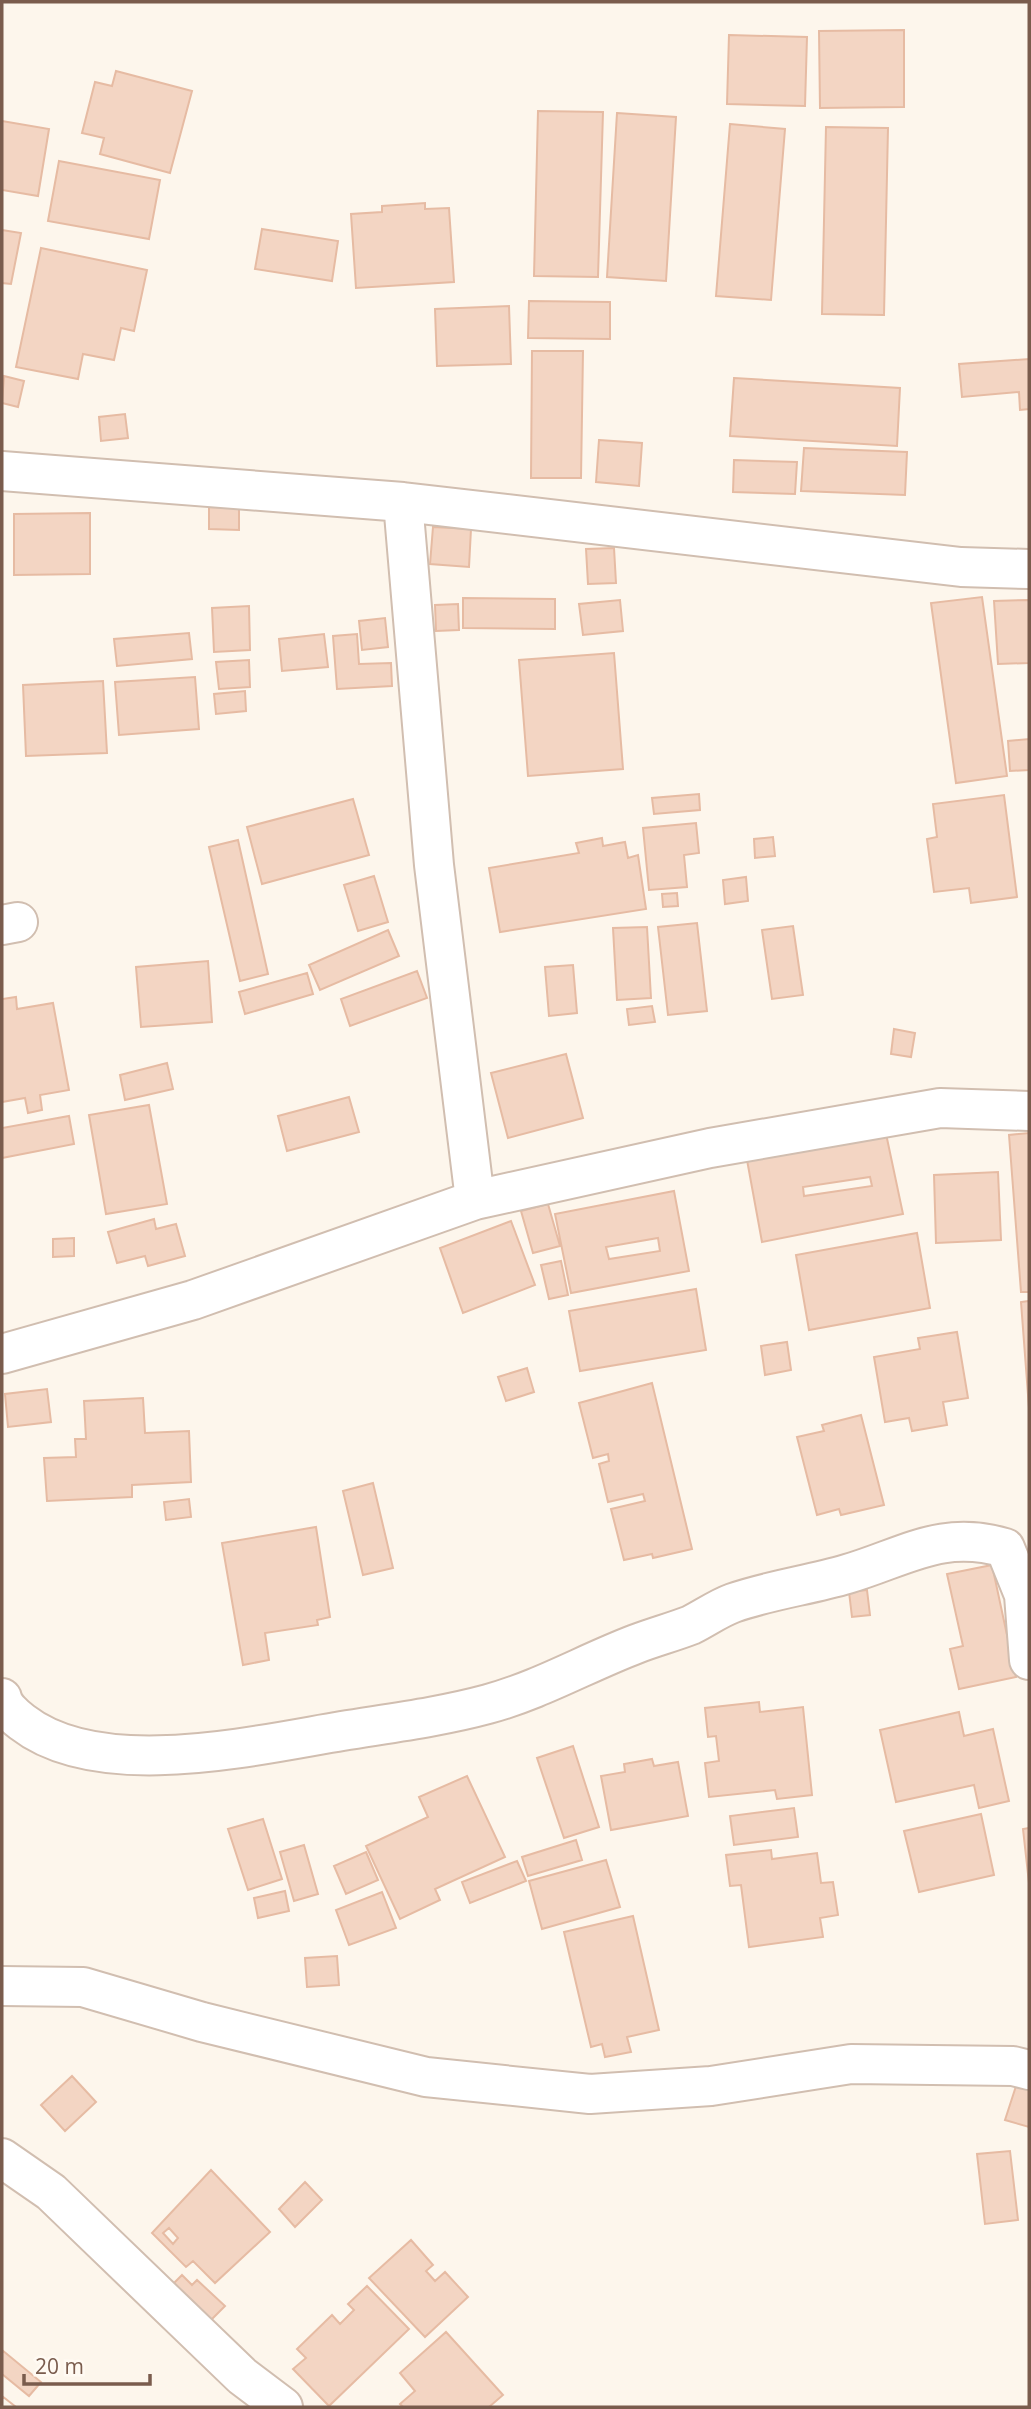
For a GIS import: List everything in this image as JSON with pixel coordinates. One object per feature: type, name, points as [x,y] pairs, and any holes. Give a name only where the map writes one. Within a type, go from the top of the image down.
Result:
[{"type":"street","points":[[2,471],[403,502],[961,567],[1029,569]]},
{"type":"street","points":[[403,502],[434,865],[475,1200]]},
{"type":"street","points":[[5,1363],[475,1200],[710,1148],[940,1108],[1029,1111]]},
{"type":"street","points":[[2,1698],[17,1718],[41,1737],[79,1749],[157,1756],[240,1748],[438,1716],[491,1703],[584,1668],[634,1644],[691,1625],[733,1603],[849,1573],[920,1547],[952,1540],[981,1541],[1005,1548],[1024,1595],[1029,1660]]},
{"type":"street","points":[[2,1986],[83,1987],[202,2022],[426,2077],[590,2094],[711,2087],[851,2064],[1013,2066],[1029,2070]]},
{"type":"street","points":[[2,2158],[51,2192],[242,2376],[283,2407]]},
{"type":"building","points":[[904,30],[904,107],[820,108],[819,31]]},
{"type":"building","points":[[729,35],[807,37],[805,106],[727,104]]},
{"type":"building","points":[[116,71],[192,91],[170,173],[100,154],[104,138],[82,133],[95,82],[112,86]]},
{"type":"building","points":[[538,111],[603,112],[598,277],[534,276]]},
{"type":"building","points":[[617,113],[676,117],[666,281],[607,277]]},
{"type":"building","points":[[2,121],[49,129],[38,196],[2,190]]},
{"type":"building","points":[[730,124],[785,129],[771,300],[716,296]]},
{"type":"building","points":[[826,127],[888,128],[884,315],[822,314]]},
{"type":"building","points":[[59,161],[160,180],[149,239],[48,221]]},
{"type":"building","points":[[425,203],[425,209],[449,208],[454,282],[356,288],[351,214],[382,212],[382,206]]},
{"type":"building","points":[[262,229],[338,241],[332,281],[255,269]]},
{"type":"building","points":[[2,230],[21,233],[11,284],[2,283]]},
{"type":"building","points":[[41,248],[147,270],[134,331],[121,328],[114,360],[83,354],[78,379],[16,367]]},
{"type":"building","points":[[529,301],[610,302],[610,339],[528,338]]},
{"type":"building","points":[[509,306],[511,364],[437,366],[435,309]]},
{"type":"building","points":[[532,351],[583,351],[581,478],[531,478]]},
{"type":"building","points":[[1029,359],[1029,409],[1020,410],[1019,392],[962,397],[959,364]]},
{"type":"building","points":[[4,376],[24,381],[18,407],[2,403]]},
{"type":"building","points":[[734,378],[900,388],[897,446],[730,436]]},
{"type":"building","points":[[125,414],[128,438],[101,441],[99,417]]},
{"type":"building","points":[[599,440],[642,443],[639,486],[596,482]]},
{"type":"building","points":[[804,448],[907,452],[905,495],[801,491]]},
{"type":"building","points":[[734,460],[797,462],[795,494],[733,492]]},
{"type":"building","points":[[209,507],[239,508],[239,530],[209,529]]},
{"type":"building","points":[[90,513],[90,574],[14,575],[14,514]]},
{"type":"building","points":[[433,527],[471,529],[469,567],[430,564]]},
{"type":"building","points":[[614,548],[616,583],[588,584],[586,549]]},
{"type":"building","points":[[982,597],[1007,776],[956,783],[931,603]]},
{"type":"building","points":[[463,598],[555,599],[555,629],[463,628]]},
{"type":"building","points":[[620,600],[623,631],[583,635],[579,604]]},
{"type":"building","points":[[1029,600],[1029,663],[998,664],[994,601]]},
{"type":"building","points":[[458,604],[459,630],[436,631],[435,605]]},
{"type":"building","points":[[249,606],[250,650],[214,652],[212,608]]},
{"type":"building","points":[[385,618],[388,647],[362,650],[359,621]]},
{"type":"building","points":[[189,633],[192,659],[117,666],[114,639]]},
{"type":"building","points":[[324,634],[328,667],[282,671],[279,639]]},
{"type":"building","points":[[357,634],[359,664],[391,663],[392,686],[337,689],[333,636]]},
{"type":"building","points":[[614,653],[623,769],[528,776],[519,660]]},
{"type":"building","points":[[249,660],[250,687],[219,689],[216,662]]},
{"type":"building","points":[[195,677],[199,729],[119,735],[115,682]]},
{"type":"building","points":[[103,681],[107,753],[26,756],[23,685]]},
{"type":"building","points":[[245,691],[246,711],[216,714],[214,694]]},
{"type":"building","points":[[1029,739],[1029,770],[1010,771],[1008,741]]},
{"type":"building","points":[[699,794],[700,810],[654,814],[652,798]]},
{"type":"building","points":[[1004,795],[1017,897],[971,903],[969,888],[934,892],[927,839],[937,837],[933,804]]},
{"type":"building","points":[[353,799],[369,855],[262,884],[247,827]]},
{"type":"building","points":[[696,823],[699,853],[684,855],[687,887],[649,890],[643,828]]},
{"type":"building","points":[[773,837],[775,856],[755,858],[754,839]]},
{"type":"building","points":[[602,838],[603,846],[625,842],[628,858],[638,855],[646,909],[500,932],[489,868],[579,853],[576,843]]},
{"type":"building","points":[[238,840],[268,974],[240,981],[209,847]]},
{"type":"building","points":[[374,876],[388,922],[358,931],[344,885]]},
{"type":"building","points":[[746,877],[748,901],[725,904],[723,880]]},
{"type":"building","points":[[677,893],[678,906],[663,907],[662,894]]},
{"type":"building","points":[[697,923],[707,1011],[668,1015],[658,927]]},
{"type":"building","points":[[793,926],[803,995],[772,999],[762,930]]},
{"type":"building","points":[[647,927],[651,998],[617,1000],[613,928]]},
{"type":"building","points":[[388,930],[399,956],[320,990],[309,965]]},
{"type":"building","points":[[208,961],[212,1022],[141,1027],[136,967]]},
{"type":"building","points":[[573,965],[577,1013],[549,1016],[545,967]]},
{"type":"building","points":[[417,971],[427,998],[350,1026],[341,999]]},
{"type":"building","points":[[307,973],[313,994],[245,1014],[239,992]]},
{"type":"building","points":[[16,997],[17,1009],[53,1003],[69,1090],[40,1095],[42,1110],[28,1113],[25,1098],[2,1102],[2,999]]},
{"type":"building","points":[[652,1006],[655,1022],[629,1025],[627,1009]]},
{"type":"building","points":[[894,1029],[915,1033],[911,1057],[891,1054]]},
{"type":"building","points":[[566,1054],[583,1118],[508,1138],[491,1073]]},
{"type":"building","points":[[167,1063],[173,1089],[125,1100],[120,1075]]},
{"type":"building","points":[[349,1097],[359,1132],[287,1151],[278,1116]]},
{"type":"building","points":[[149,1105],[167,1204],[106,1214],[89,1115]]},
{"type":"building","points":[[69,1116],[74,1144],[2,1158],[2,1128]]},
{"type":"building","points":[[885,1129],[903,1214],[762,1242],[747,1160]]},
{"type":"building","points":[[1029,1133],[1029,1292],[1021,1292],[1009,1135]]},
{"type":"building","points":[[998,1172],[1001,1240],[936,1243],[934,1175]]},
{"type":"building","points":[[870,1177],[872,1186],[804,1196],[803,1187]]},
{"type":"building","points":[[674,1191],[689,1271],[571,1293],[555,1214]],"holes":[[[658,1238],[660,1251],[609,1259],[606,1247]]]},
{"type":"building","points":[[548,1204],[560,1246],[533,1253],[521,1211]]},
{"type":"building","points":[[154,1219],[156,1229],[176,1224],[185,1256],[148,1266],[145,1256],[117,1263],[108,1232]]},
{"type":"building","points":[[511,1221],[535,1285],[463,1313],[440,1248]]},
{"type":"building","points":[[917,1233],[930,1308],[809,1330],[796,1255]]},
{"type":"building","points":[[74,1238],[74,1256],[53,1257],[53,1239]]},
{"type":"building","points":[[561,1261],[568,1295],[549,1299],[541,1265]]},
{"type":"building","points":[[696,1289],[706,1350],[580,1371],[569,1311]]},
{"type":"building","points":[[1029,1301],[1029,1408],[1021,1302]]},
{"type":"building","points":[[957,1332],[968,1398],[943,1402],[947,1425],[912,1431],[909,1418],[885,1422],[874,1357],[920,1349],[918,1338]]},
{"type":"building","points":[[787,1342],[791,1370],[765,1375],[761,1346]]},
{"type":"building","points":[[527,1368],[534,1392],[506,1401],[498,1377]]},
{"type":"building","points":[[652,1383],[692,1549],[653,1558],[652,1554],[624,1560],[611,1509],[645,1501],[643,1494],[608,1502],[599,1464],[609,1461],[608,1454],[593,1458],[579,1403]]},
{"type":"building","points":[[47,1389],[51,1422],[8,1427],[5,1394]]},
{"type":"building","points":[[143,1398],[145,1433],[189,1431],[191,1482],[132,1485],[132,1497],[47,1501],[44,1458],[76,1457],[75,1439],[86,1439],[84,1401]]},
{"type":"building","points":[[861,1415],[884,1505],[841,1515],[839,1509],[817,1515],[797,1437],[824,1431],[822,1425]]},
{"type":"building","points":[[373,1483],[393,1568],[363,1575],[343,1491]]},
{"type":"building","points":[[189,1499],[191,1517],[166,1520],[164,1502]]},
{"type":"building","points":[[316,1527],[330,1617],[317,1620],[318,1625],[265,1633],[269,1660],[243,1665],[222,1543]]},
{"type":"building","points":[[992,1565],[1016,1677],[959,1689],[950,1649],[963,1646],[947,1574]]},
{"type":"building","points":[[867,1590],[870,1615],[852,1617],[849,1592]]},
{"type":"building","points":[[759,1702],[760,1712],[803,1707],[812,1795],[777,1799],[775,1790],[709,1797],[705,1763],[719,1761],[716,1736],[708,1737],[705,1708]]},
{"type":"building","points":[[959,1712],[964,1736],[993,1729],[1009,1801],[979,1808],[974,1785],[896,1802],[880,1730]]},
{"type":"building","points":[[573,1746],[599,1827],[564,1838],[537,1758]]},
{"type":"building","points":[[652,1759],[654,1766],[678,1762],[688,1816],[611,1830],[601,1776],[625,1772],[624,1764]]},
{"type":"building","points":[[467,1776],[505,1857],[435,1889],[440,1900],[400,1919],[366,1846],[428,1817],[419,1797]]},
{"type":"building","points":[[794,1808],[798,1837],[734,1845],[730,1816]]},
{"type":"building","points":[[981,1814],[994,1875],[919,1892],[904,1831]]},
{"type":"building","points":[[263,1819],[282,1879],[248,1890],[228,1829]]},
{"type":"building","points":[[1029,1828],[1029,1883],[1023,1829]]},
{"type":"building","points":[[576,1840],[582,1860],[528,1876],[522,1857]]},
{"type":"building","points":[[304,1845],[318,1894],[294,1901],[280,1852]]},
{"type":"building","points":[[771,1850],[772,1859],[817,1853],[821,1883],[833,1882],[838,1915],[820,1918],[823,1937],[749,1947],[741,1885],[730,1886],[726,1855]]},
{"type":"building","points":[[366,1852],[378,1880],[346,1894],[334,1866]]},
{"type":"building","points":[[606,1860],[620,1907],[542,1929],[529,1881]]},
{"type":"building","points":[[517,1861],[526,1881],[470,1903],[462,1882]]},
{"type":"building","points":[[285,1891],[289,1911],[258,1918],[254,1898]]},
{"type":"building","points":[[382,1892],[396,1928],[349,1945],[336,1910]]},
{"type":"building","points":[[633,1916],[659,2030],[627,2037],[631,2052],[605,2057],[602,2044],[591,2047],[564,1932]]},
{"type":"building","points":[[337,1956],[339,1985],[307,1987],[305,1958]]},
{"type":"building","points":[[72,2076],[96,2102],[65,2131],[41,2105]]},
{"type":"building","points":[[1017,2083],[1029,2087],[1029,2127],[1005,2120]]},
{"type":"building","points":[[1010,2151],[1018,2220],[985,2224],[977,2154]]},
{"type":"building","points":[[211,2170],[270,2232],[215,2283],[193,2261],[186,2267],[152,2233]],"holes":[[[169,2228],[178,2238],[173,2244],[163,2233]]]},
{"type":"building","points":[[305,2182],[322,2200],[295,2227],[279,2209]]},
{"type":"building","points":[[411,2240],[433,2265],[426,2271],[435,2281],[445,2272],[468,2297],[425,2337],[369,2278]]},
{"type":"building","points":[[182,2275],[192,2285],[197,2280],[225,2306],[209,2322],[171,2286]]},
{"type":"building","points":[[367,2286],[409,2329],[329,2406],[293,2369],[306,2358],[297,2349],[332,2315],[340,2324],[354,2310],[348,2304]]},
{"type":"building","points":[[446,2332],[503,2395],[489,2407],[403,2407],[400,2404],[415,2391],[400,2373]]},
{"type":"building","points":[[2,2350],[41,2382],[29,2396],[2,2374]]},
{"type":"building","points":[[2,2396],[16,2407],[2,2407]]},
{"type":"building","points":[[2,2396],[16,2407],[2,2407]]}]
